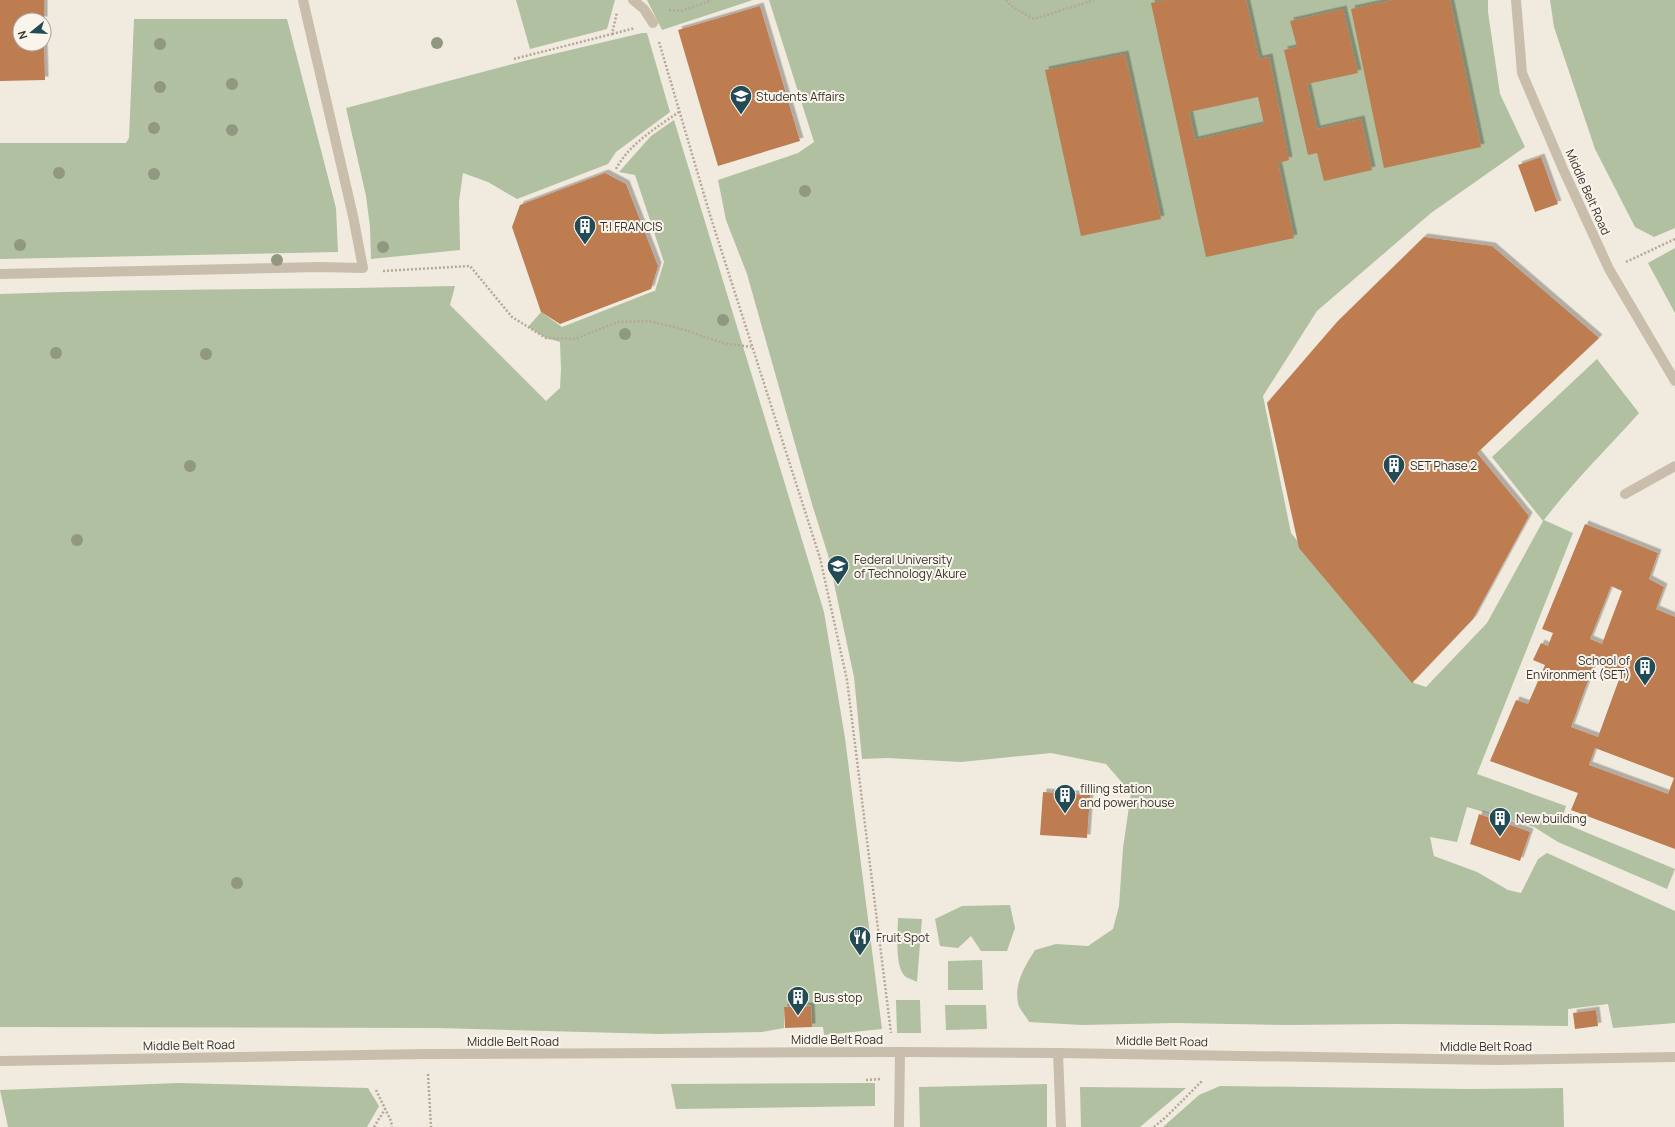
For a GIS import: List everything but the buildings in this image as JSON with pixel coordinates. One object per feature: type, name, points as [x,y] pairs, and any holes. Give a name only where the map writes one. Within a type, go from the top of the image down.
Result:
[{"type":"street","points":[[0,274],[319,267],[363,268],[353,216],[303,0]]},
{"type":"street","points":[[633,0],[644,9],[653,23]]},
{"type":"street","name":"Middle Belt Road","points":[[1516,0],[1522,73],[1563,169],[1609,269],[1675,381]]},
{"type":"street","points":[[1625,494],[1675,466]]},
{"type":"street","points":[[896,1052],[899,1127]]},
{"type":"street","name":"Middle Belt Road","points":[[0,1061],[427,1054],[896,1052],[1498,1060],[1675,1057]]},
{"type":"street","points":[[1058,1053],[1061,1127]]},
{"type":"path","points":[[644,9],[681,10],[712,0]]},
{"type":"path","points":[[1006,0],[1014,8],[1034,19],[1094,0]]},
{"type":"path","points":[[514,58],[612,34],[618,7]]},
{"type":"path","points":[[653,23],[751,347],[820,558],[847,680],[896,1052]]},
{"type":"path","points":[[616,169],[623,156],[645,136],[679,112]]},
{"type":"path","points":[[1609,269],[1675,239]]},
{"type":"path","points":[[363,268],[383,271],[470,266],[512,317],[546,338],[575,338],[618,322],[649,321],[679,328],[723,343],[751,347]]},
{"type":"path","points":[[427,1054],[431,1127]]},
{"type":"path","points":[[1154,1127],[1202,1081]]},
{"type":"path","points":[[376,1090],[386,1109],[392,1127]]},
{"type":"path","points":[[374,1127],[386,1109]]},
{"type":"green space","points":[[516,0],[615,0],[607,29],[530,49]]},
{"type":"green space","points":[[647,0],[753,0],[662,30]]},
{"type":"green space","points":[[769,0],[1488,0],[1488,12],[1500,94],[1525,147],[1431,213],[1317,311],[1263,396],[1291,533],[1414,683],[1426,687],[1487,623],[1543,521],[1492,457],[1597,359],[1639,413],[1578,479],[1544,520],[1573,533],[1477,774],[1566,806],[1561,822],[1675,869],[1667,889],[1558,842],[1534,827],[1467,807],[1457,842],[1430,837],[1434,856],[1477,872],[1508,890],[1521,893],[1538,859],[1547,853],[1675,911],[1675,1023],[1613,1028],[1608,1004],[1568,1009],[1568,1026],[1175,1023],[1082,1025],[1029,1022],[1021,1010],[1017,996],[1021,975],[1035,950],[1056,944],[1088,946],[1113,929],[1119,906],[1123,848],[1131,793],[1106,764],[1051,753],[961,762],[887,758],[862,759],[854,677],[828,555],[812,504],[747,274],[726,220],[718,180],[798,153],[814,142]]},
{"type":"green space","points":[[1550,0],[1675,0],[1675,228],[1654,237],[1635,227],[1595,149],[1554,27]]},
{"type":"green space","points":[[134,19],[287,19],[336,208],[338,252],[0,259],[0,143],[126,143],[129,138]]},
{"type":"green space","points":[[647,33],[670,112],[616,152],[608,164],[517,199],[488,182],[463,173],[459,201],[460,250],[371,259],[370,227],[366,196],[346,108],[528,60]]},
{"type":"green space","points":[[674,120],[824,612],[845,738],[882,1029],[824,1035],[823,1027],[812,1027],[811,1005],[784,1007],[784,1028],[762,1032],[659,1034],[437,1028],[0,1027],[0,294],[455,286],[450,305],[546,401],[560,388],[560,342],[546,338],[528,327],[541,312],[562,327],[654,291],[657,292],[655,291],[664,262],[635,175],[619,172],[651,136]]},
{"type":"green space","points":[[1675,248],[1675,313],[1648,263]]},
{"type":"green space","points":[[1010,905],[1015,928],[1007,951],[981,951],[971,936],[958,948],[940,946],[935,919],[962,906]]},
{"type":"green space","points":[[898,918],[922,919],[917,982],[906,977],[900,966],[898,958]]},
{"type":"green space","points":[[982,960],[983,990],[948,990],[948,961]]},
{"type":"green space","points":[[896,1000],[920,1000],[921,1033],[897,1033]]},
{"type":"green space","points":[[945,1005],[986,1005],[987,1029],[946,1030]]},
{"type":"green space","points":[[178,1083],[368,1088],[379,1106],[367,1127],[8,1127],[0,1090]]},
{"type":"green space","points":[[875,1083],[875,1106],[676,1109],[671,1084]]},
{"type":"green space","points":[[1047,1084],[1047,1127],[920,1127],[919,1087]]},
{"type":"green space","points":[[1220,1086],[1467,1089],[1563,1088],[1564,1127],[1163,1127],[1199,1095]]},
{"type":"green space","points":[[1080,1087],[1186,1088],[1140,1127],[1081,1127]]},
{"type":"place","name":"Students Affairs","points":[[741,116]]},
{"type":"place","name":"T.I FRANCIS","points":[[585,246]]},
{"type":"place","name":"SET Phase 2","points":[[1394,484]]},
{"type":"place","name":"Federal University of Technology Akure","points":[[838,586]]},
{"type":"place","name":"School of Environment (SET)","points":[[1645,686]]},
{"type":"place","name":"filling station and power house","points":[[1065,814]]},
{"type":"place","name":"New building","points":[[1500,838]]},
{"type":"place","name":"Fruit Spot","points":[[860,956]]},
{"type":"place","name":"Bus stop","points":[[798,1016]]}]
